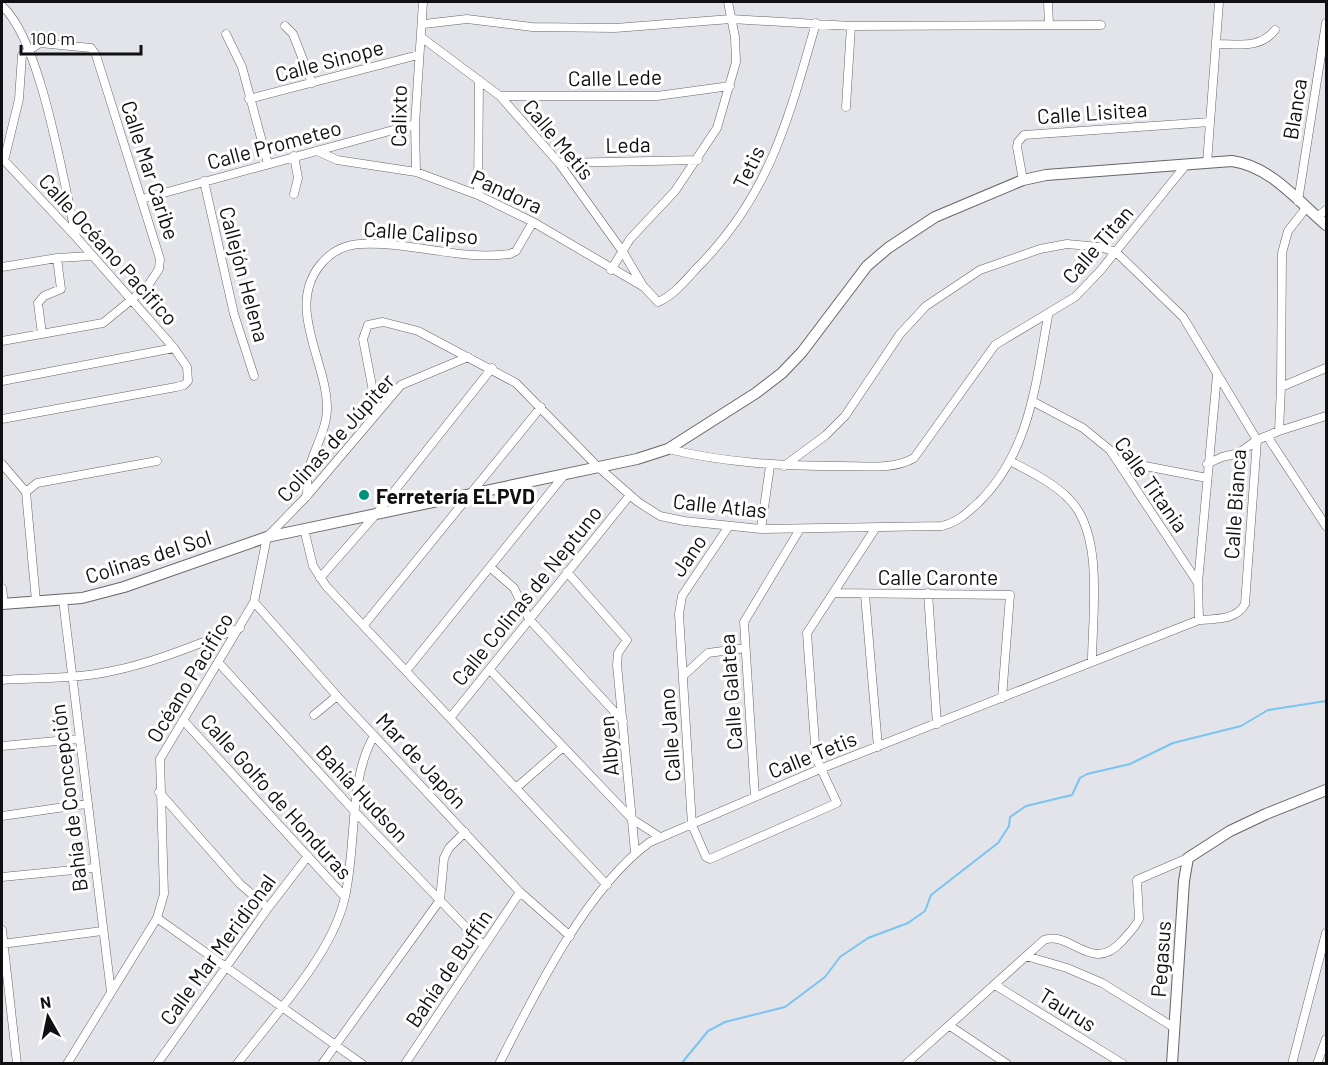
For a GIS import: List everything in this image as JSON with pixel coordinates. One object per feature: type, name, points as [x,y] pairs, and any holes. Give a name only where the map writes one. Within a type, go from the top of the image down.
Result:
[{"type":"street","name":"Calixto","points":[[416,172],[415,124],[418,56],[424,24],[423,2]]},
{"type":"street","points":[[611,270],[630,239],[675,191],[698,160],[717,128],[730,86],[737,50],[728,2]]},
{"type":"street","points":[[1048,2],[1049,25]]},
{"type":"street","points":[[1207,163],[1219,2]]},
{"type":"street","points":[[2,6],[20,28],[28,49],[46,110],[76,237]]},
{"type":"street","points":[[424,24],[467,19],[532,27],[615,28],[731,19],[851,26],[1101,25]]},
{"type":"street","name":"Tetis","points":[[664,299],[715,250],[749,206],[779,144],[816,23]]},
{"type":"street","name":"Blanca","points":[[1302,204],[1322,71],[1326,23]]},
{"type":"street","points":[[285,26],[293,34],[312,83]]},
{"type":"street","points":[[846,107],[851,26]]},
{"type":"street","points":[[1216,44],[1255,44],[1263,42],[1275,30]]},
{"type":"street","points":[[226,34],[242,67],[268,164]]},
{"type":"street","name":"Calle Metis","points":[[421,37],[500,96],[559,163],[644,287]]},
{"type":"street","name":"Calle Mar Caribe","points":[[2,340],[95,326],[117,313],[154,278],[160,259],[96,55],[91,48],[40,43],[28,49]]},
{"type":"street","points":[[3,159],[19,99],[22,55],[28,49]]},
{"type":"street","name":"Calle Sinope","points":[[249,99],[418,56]]},
{"type":"street","points":[[478,195],[479,80]]},
{"type":"street","name":"Calle Lede","points":[[500,96],[657,96],[730,86]]},
{"type":"street","name":"Calle Lisitea","points":[[1023,180],[1017,147],[1024,135],[1210,122]]},
{"type":"street","name":"Calle Prometeo","points":[[142,199],[415,124]]},
{"type":"street","name":"Pandora","points":[[317,151],[337,160],[416,172],[478,195],[533,222],[611,270],[644,287],[656,301],[664,299]]},
{"type":"street","points":[[294,156],[298,178],[294,194]]},
{"type":"street","name":"Calle Océano Pacifico","points":[[2,419],[176,387],[188,381],[187,367],[174,348],[76,237],[3,159]]},
{"type":"street","name":"Leda","points":[[559,163],[698,160]]},
{"type":"street","name":"Colinas del Sol","points":[[3,604],[63,600],[124,587],[267,537],[596,465],[637,459],[668,449],[756,393],[782,373],[802,352],[867,266],[888,248],[935,217],[1023,180],[1083,171],[1185,166],[1232,161],[1257,166],[1326,225]]},
{"type":"street","name":"Calle Titan","points":[[784,466],[878,466],[905,463],[914,458],[995,345],[1048,316],[1075,297],[1116,252],[1185,166]]},
{"type":"street","name":"Callejón Helena","points":[[204,181],[234,314],[254,376]]},
{"type":"street","points":[[1279,430],[1284,386],[1282,253],[1288,231],[1302,204]]},
{"type":"street","points":[[1317,217],[1326,210]]},
{"type":"street","name":"Calle Calipso","points":[[306,497],[309,470],[327,409],[326,391],[311,338],[307,308],[309,284],[315,270],[326,257],[340,248],[358,244],[381,244],[445,253],[510,254],[516,251],[533,222]]},
{"type":"street","points":[[668,449],[713,459],[784,466],[826,435],[845,416],[900,334],[926,306],[980,270],[1040,249],[1081,244],[1116,252],[1183,317],[1257,440],[1239,453],[1208,464]]},
{"type":"street","points":[[2,267],[57,258],[91,256]]},
{"type":"street","points":[[42,334],[38,303],[44,296],[61,289],[57,258]]},
{"type":"street","name":"Calle Atlas","points":[[377,412],[363,339],[368,326],[383,322],[418,331],[492,368],[516,383],[596,465],[630,495],[660,516],[761,529],[876,529],[942,526],[955,523],[987,495],[1010,461],[1025,429],[1048,316]]},
{"type":"street","points":[[2,381],[174,348]]},
{"type":"street","name":"Colinas de Júpiter","points":[[267,537],[306,497],[401,385],[468,357]]},
{"type":"street","points":[[320,579],[377,513],[492,368]]},
{"type":"street","points":[[1284,386],[1326,368]]},
{"type":"street","points":[[1199,620],[1198,583],[1217,375]]},
{"type":"street","name":"Calle Titania","points":[[1032,401],[1083,428],[1110,450],[1198,583]]},
{"type":"street","points":[[364,625],[541,407]]},
{"type":"street","name":"Calle Bianca","points":[[1242,609],[1257,440],[1279,430],[1326,416]]},
{"type":"street","points":[[1267,436],[1326,526]]},
{"type":"street","points":[[26,492],[38,483],[157,461]]},
{"type":"street","points":[[1010,461],[1059,490],[1082,514],[1088,527],[1092,558],[1092,662]]},
{"type":"street","points":[[1119,461],[1207,478]]},
{"type":"street","points":[[2,464],[26,492],[36,601]]},
{"type":"street","points":[[761,529],[770,466]]},
{"type":"street","points":[[406,671],[566,473]]},
{"type":"street","name":"Calle Colinas de Neptuno","points":[[450,718],[630,495]]},
{"type":"street","name":"Jano","points":[[680,606],[682,596],[729,526]]},
{"type":"street","points":[[304,529],[308,552],[320,579],[607,885]]},
{"type":"street","name":"Calle Galatea","points":[[755,797],[743,628],[746,615],[800,529]]},
{"type":"street","points":[[820,769],[816,758],[807,633],[876,529]]},
{"type":"street","name":"Océano Pacifico","points":[[67,1064],[157,918],[164,894],[159,792],[160,759],[254,602],[267,537]]},
{"type":"street","points":[[491,568],[514,588],[529,619],[624,722]]},
{"type":"street","name":"Albyen","points":[[567,572],[627,640],[617,659],[635,852]]},
{"type":"street","points":[[2,588],[3,604]]},
{"type":"street","name":"Calle Caronte","points":[[834,593],[1010,595],[1002,698]]},
{"type":"street","points":[[928,593],[937,724]]},
{"type":"street","points":[[865,595],[878,747]]},
{"type":"street","name":"Bahía de Concepción","points":[[63,600],[86,804],[111,992]]},
{"type":"street","name":"Mar de Japón","points":[[254,602],[337,696],[520,892],[570,936]]},
{"type":"street","name":"Calle Jano","points":[[680,606],[692,825],[708,858],[837,803],[820,769]]},
{"type":"street","name":"Calle Tetis","points":[[499,1064],[533,996],[570,936],[607,885],[635,852],[660,837],[820,769],[1199,620],[1226,617],[1242,609]]},
{"type":"street","points":[[2,680],[72,676],[143,664],[240,628]]},
{"type":"street","points":[[683,676],[708,653],[744,648]]},
{"type":"street","name":"Bahía Hudson","points":[[218,662],[356,813],[484,946]]},
{"type":"street","points":[[490,670],[632,819],[660,837]]},
{"type":"street","points":[[314,715],[337,696]]},
{"type":"street","name":"Calle Golfo de Honduras","points":[[183,720],[345,897]]},
{"type":"street","points":[[237,1064],[282,1007],[329,940],[345,897],[362,762],[374,736]]},
{"type":"street","points":[[2,746],[79,739]]},
{"type":"street","points":[[516,788],[563,747]]},
{"type":"street","points":[[906,1064],[1049,938],[1094,954],[1108,953],[1115,949],[1139,919],[1137,880],[1188,858],[1239,827],[1326,790]]},
{"type":"street","points":[[159,792],[240,884],[268,908]]},
{"type":"street","points":[[2,816],[86,804]]},
{"type":"street","points":[[322,1064],[440,900],[444,858],[449,848],[465,832]]},
{"type":"street","name":"Calle Mar Meridional","points":[[157,1064],[268,908],[308,856]]},
{"type":"street","name":"Pegasus","points":[[1173,1064],[1188,858]]},
{"type":"street","points":[[2,877],[94,868]]},
{"type":"street","name":"Bahía de Buffin","points":[[405,1064],[520,892]]},
{"type":"street","points":[[157,918],[362,1064]]},
{"type":"street","points":[[2,930],[16,1064]]},
{"type":"street","points":[[2,944],[102,931]]},
{"type":"street","points":[[1292,1064],[1326,933]]},
{"type":"street","points":[[1026,956],[1067,968],[1102,983],[1175,1028]]},
{"type":"street","name":"Taurus","points":[[995,985],[1123,1064]]},
{"type":"street","points":[[950,1026],[1006,1064]]},
{"type":"street","points":[[1318,1062],[1326,1040]]},
{"type":"waterway","points":[[681,1064],[708,1031],[725,1022],[785,1007],[825,977],[840,957],[868,938],[908,923],[925,911],[931,895],[998,843],[1009,826],[1010,817],[1026,806],[1072,795],[1080,778],[1087,774],[1130,764],[1173,743],[1241,726],[1268,710],[1326,701]]},
{"type":"place","name":"Ferretería ELPVD","points":[[364,495]]}]
